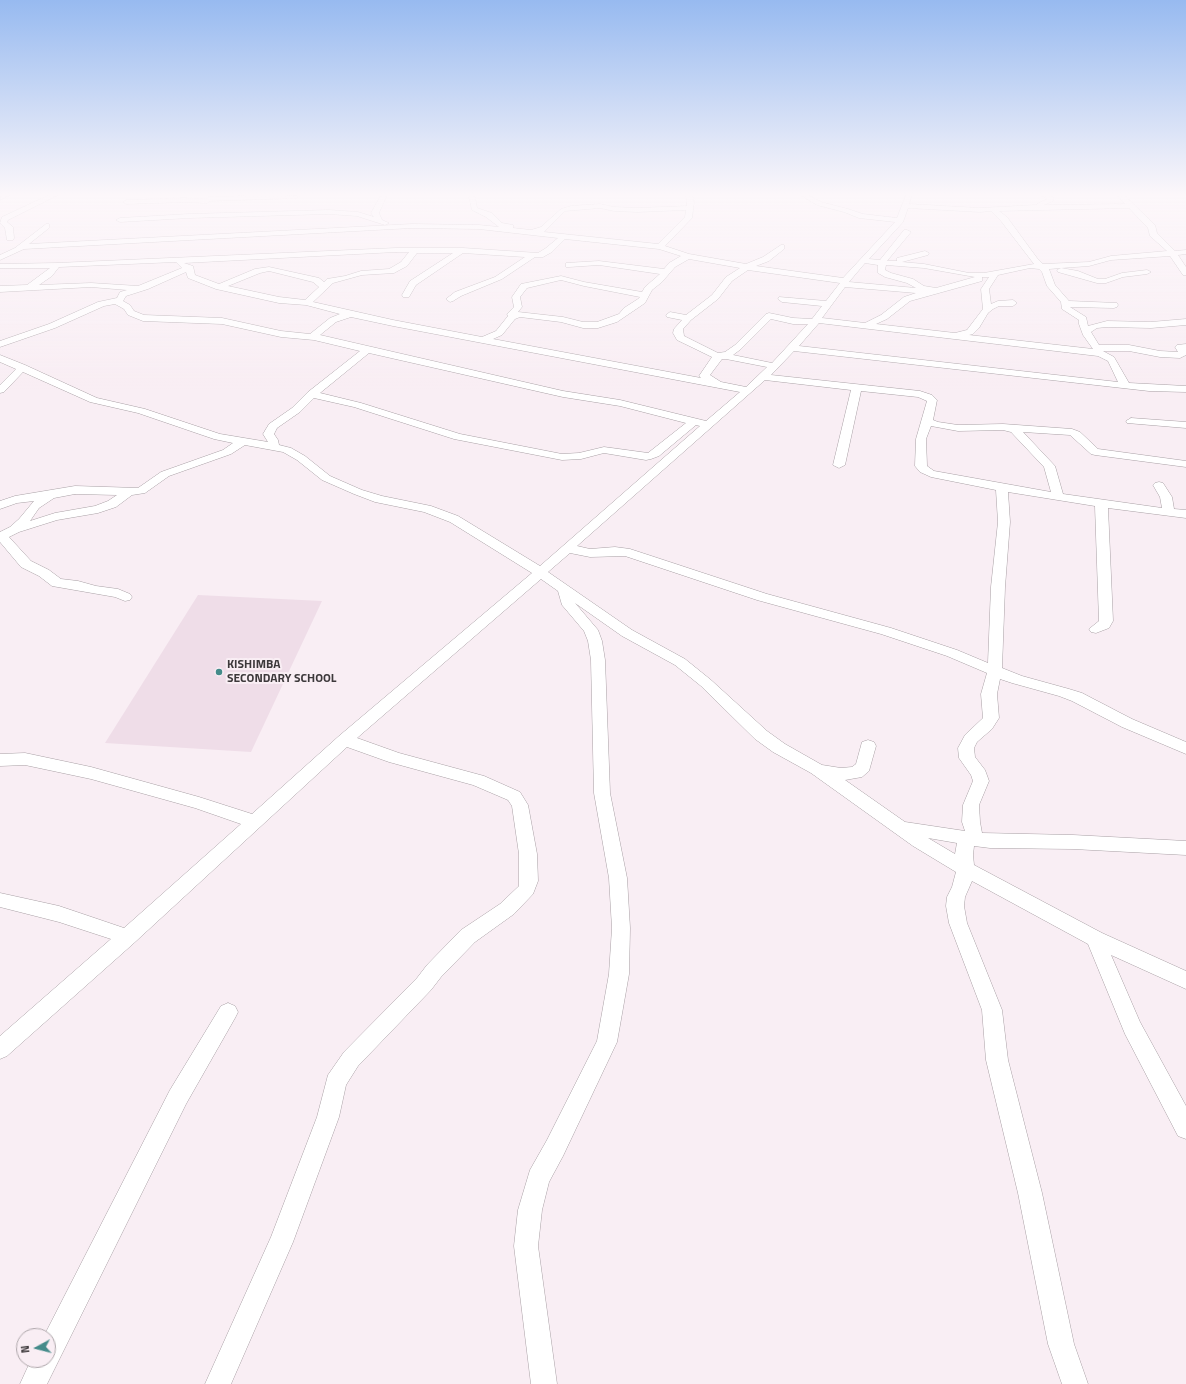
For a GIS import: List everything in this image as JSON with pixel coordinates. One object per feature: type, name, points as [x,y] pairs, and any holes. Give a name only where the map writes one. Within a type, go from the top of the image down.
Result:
[{"type":"street","points":[[0,266],[57,265],[165,260]]},
{"type":"street","points":[[181,260],[180,263],[189,267]]},
{"type":"street","points":[[241,260],[265,269]]},
{"type":"street","points":[[391,271],[404,264],[406,260]]},
{"type":"street","points":[[406,295],[413,283],[450,260]]},
{"type":"street","points":[[450,300],[458,294],[497,278],[526,260]]},
{"type":"street","points":[[483,340],[499,333],[512,317],[519,314],[558,319],[583,325],[595,325],[614,320],[639,303],[648,289],[672,265],[682,260]]},
{"type":"street","points":[[707,260],[844,283],[919,282]]},
{"type":"street","points":[[765,260],[747,267],[729,279],[715,297],[688,318],[679,329],[678,333],[680,338],[716,356],[726,356],[774,366]]},
{"type":"street","points":[[890,260],[881,271],[885,274],[919,282],[932,291]]},
{"type":"street","points":[[889,263],[901,260]]},
{"type":"street","points":[[1037,260],[1046,272],[1051,286],[1066,304],[1066,309],[1083,319],[1083,324],[1099,351],[1111,359],[1125,385]]},
{"type":"street","points":[[0,1049],[127,937],[345,740],[471,633],[763,377],[816,321],[844,283],[864,261],[917,265],[976,276],[1042,266],[1089,264],[1106,260]]},
{"type":"street","points":[[1177,260],[1186,273]]},
{"type":"street","points":[[569,265],[599,263],[666,272]]},
{"type":"street","points":[[889,263],[922,264],[959,271],[983,270],[996,272]]},
{"type":"street","points":[[29,288],[49,274],[57,265]]},
{"type":"street","points":[[917,265],[921,268],[919,282]]},
{"type":"street","points":[[1042,266],[1075,272],[1097,281],[1106,281],[1122,275],[1147,272]]},
{"type":"street","points":[[189,267],[191,276],[219,287],[268,298],[306,303],[350,314],[747,390]]},
{"type":"street","points":[[0,344],[52,326],[101,304],[117,301],[121,299],[123,294],[145,287],[189,267]]},
{"type":"street","points":[[219,287],[265,269],[276,269],[315,280],[320,282],[324,287]]},
{"type":"street","points":[[306,303],[330,280],[348,278],[356,274],[391,271],[427,273]]},
{"type":"street","points":[[866,326],[884,317],[907,300],[932,291],[976,280],[996,272]]},
{"type":"street","points":[[987,309],[985,295],[987,284],[996,272]]},
{"type":"street","points":[[959,273],[987,284]]},
{"type":"street","points":[[49,274],[69,286]]},
{"type":"street","points":[[511,314],[518,307],[516,296],[524,286],[551,279],[561,278],[584,284],[644,295]]},
{"type":"street","points":[[0,289],[69,286],[145,287]]},
{"type":"street","points":[[953,337],[970,332],[976,326],[987,309],[998,304],[1010,303],[985,295]]},
{"type":"street","points":[[782,299],[828,304]]},
{"type":"street","points":[[117,301],[127,307],[131,313],[143,318],[222,321],[281,334],[312,336],[367,350],[563,394],[620,403],[708,425]]},
{"type":"street","points":[[1066,304],[1114,305]]},
{"type":"street","points":[[312,336],[333,320],[350,314]]},
{"type":"street","points":[[670,315],[688,318]]},
{"type":"street","points":[[716,356],[728,354],[738,347],[769,316],[793,321],[816,321],[953,337],[1099,351],[1129,348],[1160,354],[1180,355],[1183,353],[1180,347],[1186,346]]},
{"type":"street","points":[[1087,330],[1095,326],[1107,324],[1151,325],[1186,322]]},
{"type":"street","points":[[792,348],[1162,389],[1186,389]]},
{"type":"street","points":[[274,447],[273,440],[268,435],[275,423],[296,410],[312,394],[367,350]]},
{"type":"street","points":[[716,356],[717,359],[704,376],[711,381],[727,386]]},
{"type":"street","points":[[0,358],[22,367],[66,389],[94,400],[141,411],[210,435],[274,447],[295,454],[326,478],[358,492],[379,499],[427,509],[454,519],[540,572],[627,633],[680,662],[706,683],[773,744],[817,769],[899,827],[966,869],[1095,939],[1186,980]]},
{"type":"street","points":[[0,390],[22,367]]},
{"type":"street","points":[[763,377],[920,394],[928,397],[932,400],[921,439],[923,469],[932,474],[1002,488],[1058,497],[1186,514]]},
{"type":"street","points":[[839,465],[857,387]]},
{"type":"street","points":[[312,394],[357,405],[458,437],[562,457],[582,456],[604,450],[646,457],[651,456],[694,421]]},
{"type":"street","points":[[1131,421],[1186,425]]},
{"type":"street","points":[[927,422],[937,426],[958,428],[1010,428],[1072,432],[1096,452],[1186,464]]},
{"type":"street","points":[[1010,428],[1018,431],[1049,466],[1058,497]]},
{"type":"street","points":[[0,505],[19,499],[75,490],[129,492],[146,489],[160,477],[170,472],[227,452],[241,442]]},
{"type":"street","points":[[1159,485],[1166,497],[1170,512]]},
{"type":"street","points":[[1002,488],[1004,522],[998,587],[995,670],[989,694],[991,718],[987,725],[971,739],[966,748],[969,763],[981,778],[980,785],[971,805],[971,822],[974,832],[966,842],[964,855],[966,869],[961,887],[956,897],[956,913],[958,923],[992,1010],[997,1060],[1030,1193],[1061,1344],[1075,1384]]},
{"type":"street","points":[[0,537],[14,530],[55,517],[98,509],[112,504],[129,492]]},
{"type":"street","points":[[14,530],[23,522],[35,505],[50,495]]},
{"type":"street","points":[[1096,629],[1104,625],[1106,621],[1103,520],[1101,503]]},
{"type":"street","points":[[0,537],[7,541],[26,564],[44,573],[57,583],[78,585],[125,597]]},
{"type":"street","points":[[567,548],[590,553],[615,551],[626,552],[762,597],[886,631],[995,670],[1017,680],[1064,692],[1127,723],[1186,748]]},
{"type":"street","points":[[544,1384],[526,1246],[530,1210],[538,1178],[555,1148],[607,1042],[619,974],[621,928],[618,878],[602,793],[598,660],[595,640],[591,630],[569,605],[564,589]]},
{"type":"street","points":[[218,1384],[281,1242],[328,1117],[336,1082],[351,1058],[424,984],[434,971],[468,936],[507,909],[527,889],[529,881],[528,854],[520,805],[514,796],[478,780],[413,763],[345,740]]},
{"type":"street","points":[[817,769],[841,774],[856,773],[863,767],[868,746]]},
{"type":"street","points":[[0,760],[25,759],[91,773],[199,802],[255,822]]},
{"type":"street","points":[[899,827],[969,839],[990,841],[1073,842],[1186,848]]},
{"type":"street","points":[[0,900],[59,914],[127,937]]},
{"type":"street","points":[[1095,939],[1132,1027],[1186,1128]]},
{"type":"street","points":[[56,1339],[178,1097],[228,1012]]},
{"type":"street","points":[[33,1384],[41,1368]]},
{"type":"shaded area","name":"KISHIMBA SECONDARY SCHOOL","points":[[198,595],[322,601],[251,752],[105,743]]},
{"type":"place","name":"KISHIMBA SECONDARY SCHOOL","points":[[219,672]]}]
